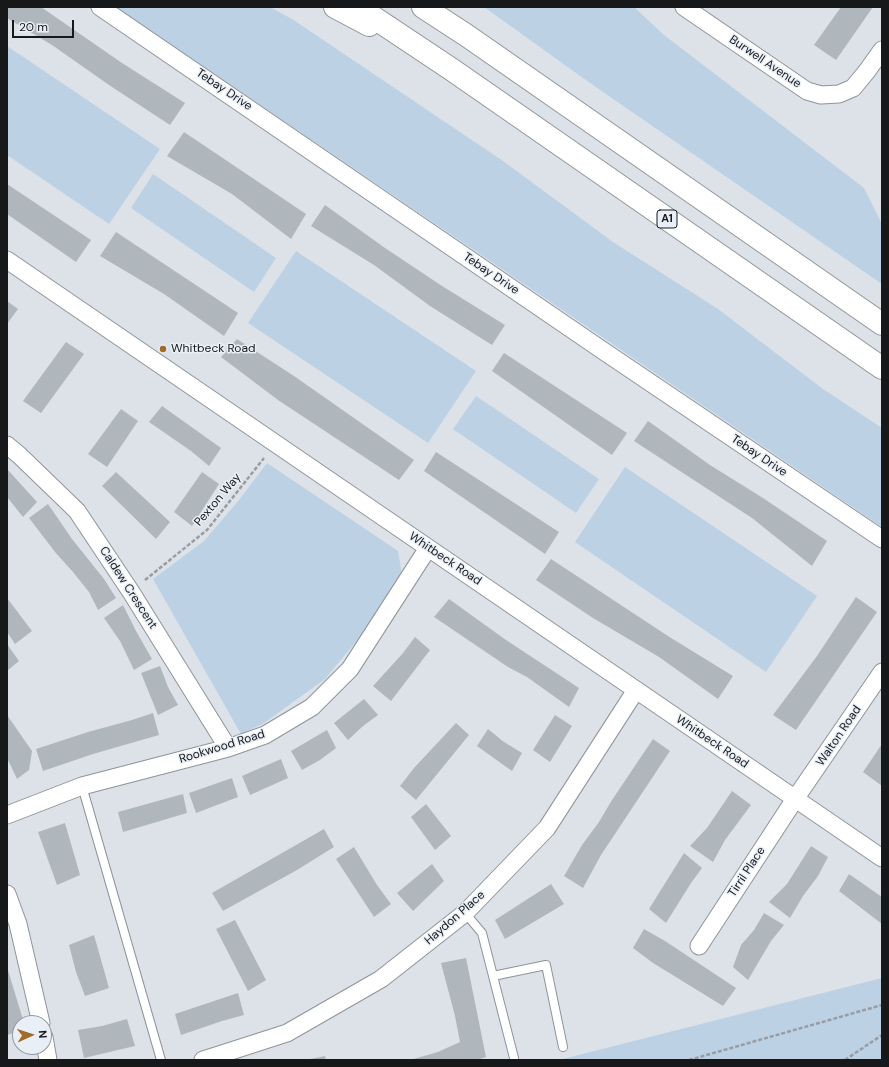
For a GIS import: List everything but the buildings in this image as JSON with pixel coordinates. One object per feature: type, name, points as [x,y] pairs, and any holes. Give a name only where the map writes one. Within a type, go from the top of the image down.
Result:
[{"type":"highway","points":[[335,7],[451,69]]},
{"type":"highway","name":"A1","points":[[358,7],[451,69],[882,368]]},
{"type":"highway","points":[[423,7],[466,35],[882,324]]},
{"type":"highway","points":[[433,7],[466,35]]},
{"type":"street","name":"Tebay Drive","points":[[100,7],[602,350],[882,539]]},
{"type":"street","name":"Burwell Avenue","points":[[684,7],[807,91],[821,95],[839,94],[853,88],[882,50]]},
{"type":"street","name":"Whitbeck Road","points":[[7,260],[882,858]]},
{"type":"street","name":"Caldew Crescent","points":[[7,445],[77,511],[131,592],[228,748]]},
{"type":"street","name":"Rookwood Road","points":[[7,815],[82,786],[228,748],[265,735],[312,707],[350,669],[428,548]]},
{"type":"street","name":"Walton Road","points":[[795,799],[882,672]]},
{"type":"street","name":"Haydon Place","points":[[203,1060],[287,1033],[381,979],[465,913],[547,828],[636,690]]},
{"type":"street","name":"Tirril Place","points":[[699,946],[795,799]]},
{"type":"street","points":[[7,894],[18,924],[39,1015]]},
{"type":"lane","points":[[82,786],[161,1060]]},
{"type":"lane","points":[[465,913],[482,933],[514,1058]]},
{"type":"lane","points":[[493,976],[546,965],[564,1047]]},
{"type":"path","name":"Pexton Way","points":[[131,592],[207,530],[276,444]]},
{"type":"path","points":[[689,1060],[882,1006]]},
{"type":"path","points":[[845,1060],[882,1035]]},
{"type":"shaded area","points":[[116,7],[270,7],[292,19],[503,161],[613,242],[718,309],[823,389],[882,428],[882,527]]},
{"type":"shaded area","points":[[484,7],[634,7],[664,35],[864,188],[882,224],[882,284],[590,83]]},
{"type":"shaded area","points":[[7,46],[160,149],[109,224],[7,155]]},
{"type":"shaded area","points":[[153,174],[276,258],[254,292],[131,208]]},
{"type":"shaded area","points":[[296,251],[476,371],[428,443],[248,323]]},
{"type":"shaded area","points":[[476,396],[599,479],[576,513],[453,429]]},
{"type":"shaded area","points":[[267,463],[398,551],[402,575],[369,626],[325,679],[264,723],[241,734],[153,579],[204,541],[239,500]]},
{"type":"shaded area","points":[[625,467],[817,596],[766,672],[575,542]]},
{"type":"shaded area","points":[[882,978],[882,1060],[559,1060]]},
{"type":"place","name":"Whitbeck Road","points":[[163,349]]}]
